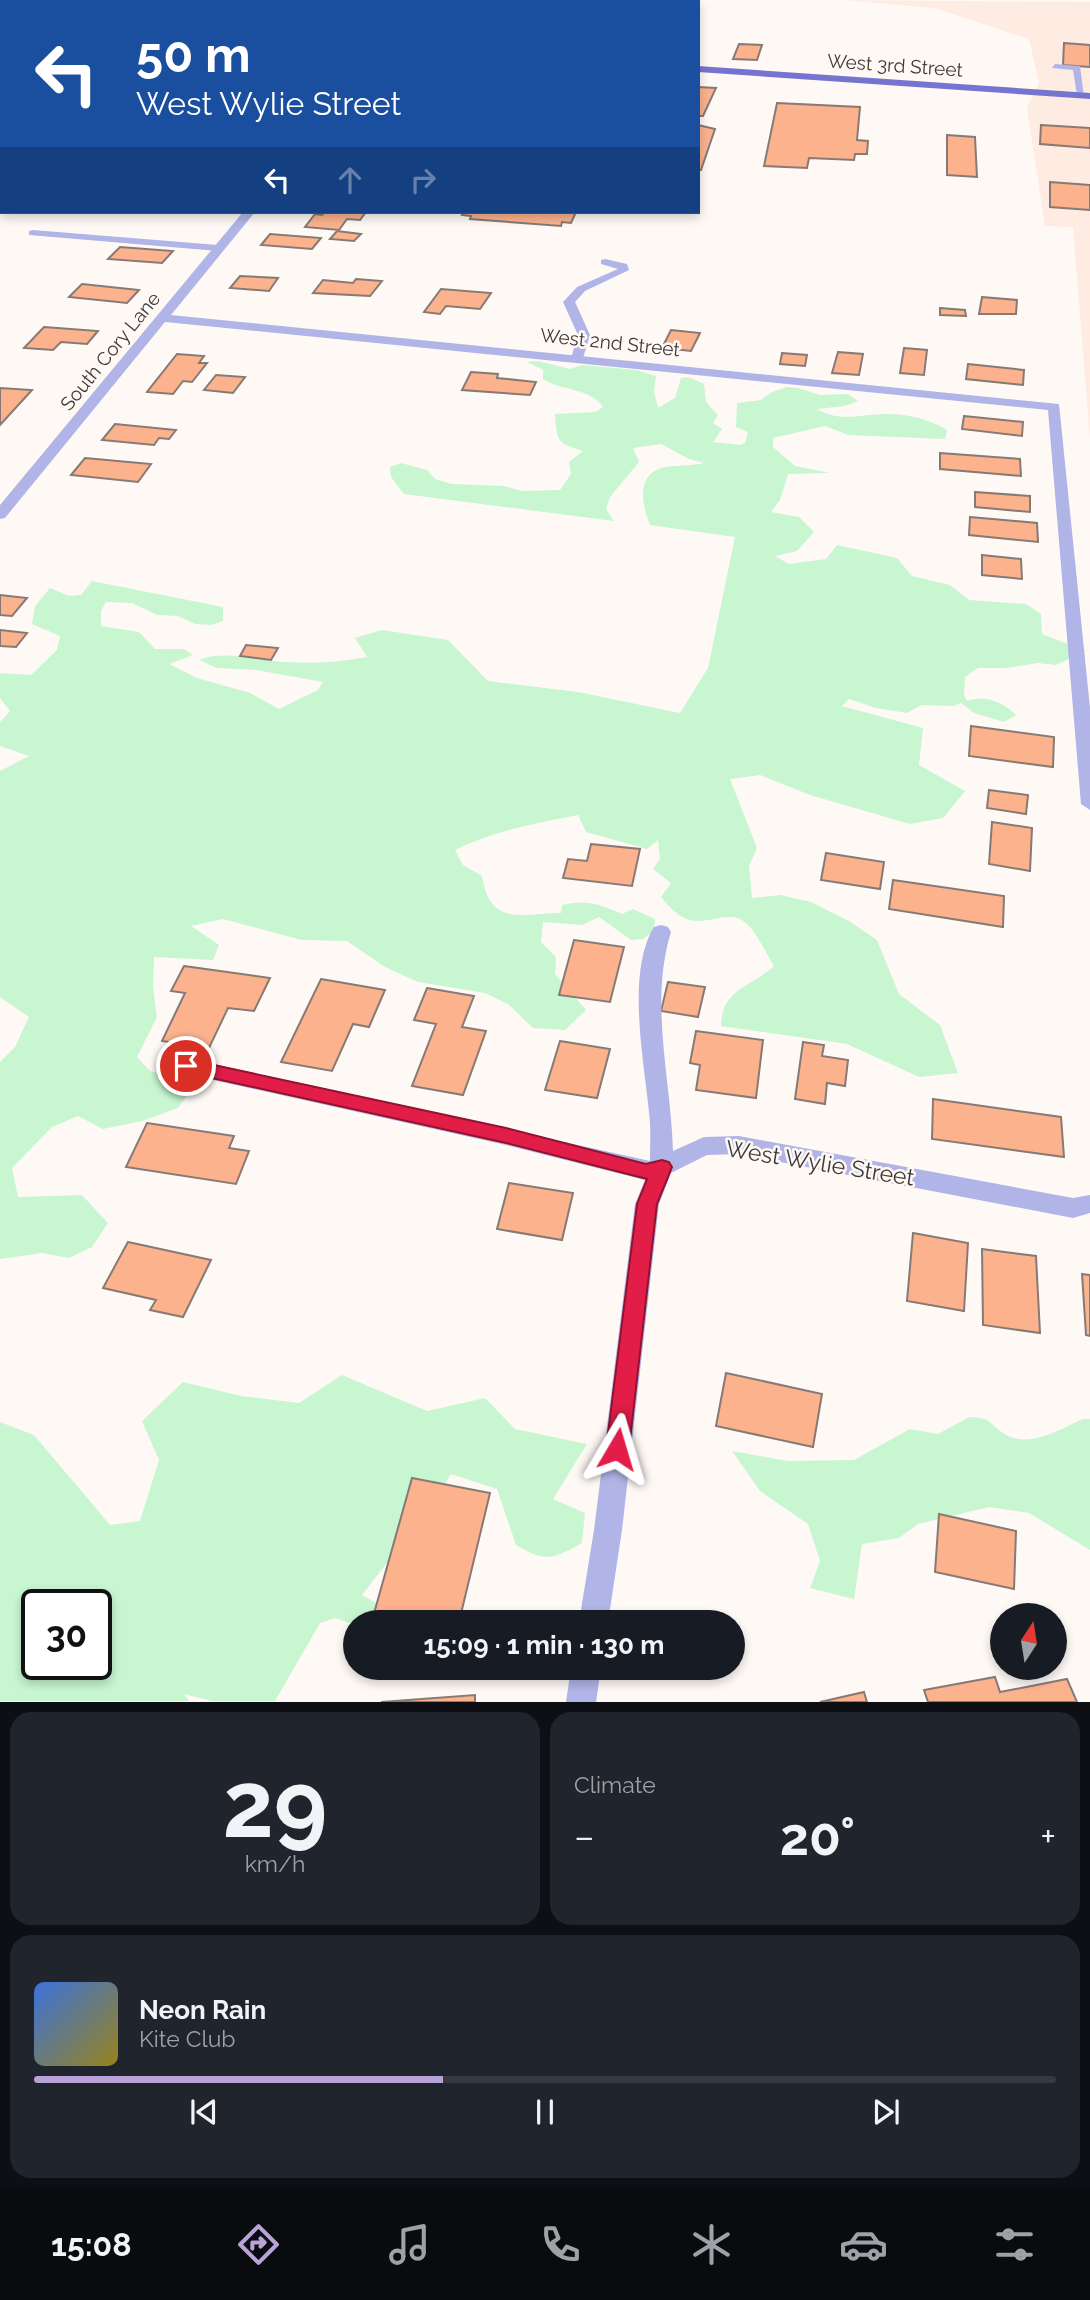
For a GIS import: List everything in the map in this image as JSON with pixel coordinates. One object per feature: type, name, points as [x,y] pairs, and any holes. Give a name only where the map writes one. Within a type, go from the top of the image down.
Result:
[{"type":"main road","name":"West 3rd Street","points":[[700,69],[1085,95]]},
{"type":"main road","name":"West 3rd Street","points":[[700,78],[1090,104]]},
{"type":"street","name":"South Cory Lane","points":[[0,515],[247,214]]},
{"type":"street","name":"West 2nd Street","points":[[163,318],[1054,407],[1090,804]]},
{"type":"street","points":[[595,1610],[608,1530],[647,1204],[662,1167],[661,1116],[650,1023],[652,960],[661,932]]},
{"type":"street","name":"West Wylie Street","points":[[186,1066],[506,1136],[646,1171],[662,1167],[704,1146],[739,1145],[1073,1208],[1090,1204]]},
{"type":"street","points":[[581,1702],[584,1680]]},
{"type":"lane","points":[[1055,66],[1077,68],[1085,95]]},
{"type":"lane","points":[[33,233],[218,248]]},
{"type":"lane","points":[[577,358],[586,338],[569,302],[581,289],[624,270],[623,266],[605,262]]},
{"type":"shaded area","points":[[844,0],[1090,2],[1090,440],[1073,227],[1045,226],[1027,108],[1039,83],[1029,39],[934,8]]},
{"type":"green space","points":[[538,361],[570,369],[582,365],[636,370],[656,376],[654,391],[658,408],[675,398],[681,378],[688,377],[704,384],[706,402],[718,415],[713,423],[722,429],[713,442],[740,445],[745,443],[748,432],[736,427],[737,403],[761,400],[772,392],[787,387],[820,395],[848,394],[858,401],[845,406],[817,409],[825,413],[849,417],[899,414],[924,419],[940,426],[947,430],[945,439],[848,435],[825,426],[773,438],[773,447],[795,466],[830,473],[788,474],[780,500],[771,512],[799,517],[814,532],[797,551],[775,556],[789,564],[826,559],[837,545],[897,558],[912,576],[950,585],[969,600],[1026,604],[1041,614],[1042,634],[1086,651],[1056,665],[1038,663],[1006,668],[978,668],[965,677],[964,695],[967,701],[980,698],[1006,706],[1016,715],[1004,722],[974,713],[961,703],[954,706],[922,705],[907,713],[876,708],[849,699],[842,706],[923,728],[919,765],[965,791],[943,818],[910,824],[810,795],[760,775],[730,779],[757,848],[749,866],[752,898],[780,895],[811,902],[849,921],[877,940],[899,994],[940,1025],[958,1073],[919,1077],[847,1044],[721,1026],[726,1004],[732,996],[774,966],[751,928],[741,919],[734,917],[690,920],[670,907],[661,897],[671,883],[653,869],[660,859],[658,840],[647,849],[586,832],[578,815],[562,818],[500,833],[455,850],[463,865],[482,876],[486,893],[500,911],[521,915],[561,913],[562,905],[585,903],[622,914],[633,909],[655,919],[654,931],[643,939],[631,940],[599,917],[582,925],[543,922],[541,942],[556,957],[555,974],[586,1010],[565,1030],[533,1028],[508,1004],[485,993],[418,982],[385,967],[347,941],[302,940],[223,919],[191,926],[219,945],[213,960],[154,957],[153,987],[157,1017],[137,1057],[150,1071],[195,1084],[178,1108],[142,1121],[103,1129],[78,1116],[52,1127],[12,1168],[18,1197],[82,1195],[108,1223],[92,1247],[69,1258],[42,1253],[0,1259],[0,1062],[15,1047],[29,1017],[0,997],[0,771],[29,756],[0,746],[0,722],[10,711],[0,698],[0,673],[31,675],[57,650],[60,636],[32,624],[35,606],[50,588],[69,596],[81,595],[92,581],[223,607],[223,621],[211,625],[195,624],[178,616],[157,615],[132,603],[106,602],[101,611],[101,626],[139,632],[155,649],[184,649],[193,655],[169,664],[197,678],[250,693],[279,709],[318,690],[323,682],[256,670],[217,668],[199,660],[219,656],[295,663],[357,659],[367,657],[355,638],[382,630],[448,640],[488,681],[578,692],[680,713],[708,668],[735,537],[650,525],[643,490],[649,475],[656,470],[704,463],[689,459],[661,444],[633,448],[639,462],[610,497],[606,509],[614,521],[404,494],[391,477],[390,467],[401,463],[427,470],[435,479],[452,484],[504,486],[522,491],[560,490],[571,474],[569,462],[583,451],[560,440],[555,414],[595,412],[603,407],[591,396],[543,379],[543,370],[527,362]]},
{"type":"green space","points":[[342,1375],[427,1411],[485,1398],[515,1429],[587,1444],[553,1499],[585,1513],[582,1543],[549,1557],[534,1554],[516,1545],[497,1489],[451,1474],[427,1511],[362,1595],[389,1610],[343,1610],[343,1621],[335,1618],[320,1623],[275,1701],[212,1701],[184,1694],[189,1701],[0,1701],[0,1422],[34,1435],[110,1525],[140,1521],[159,1460],[142,1421],[183,1382],[241,1396],[299,1403]]},
{"type":"green space","points":[[969,1417],[985,1419],[1003,1433],[1023,1439],[1044,1436],[1083,1419],[1090,1419],[1090,1550],[1029,1513],[989,1507],[918,1524],[899,1538],[862,1544],[854,1599],[810,1588],[820,1561],[808,1524],[760,1491],[732,1451],[788,1461],[854,1460],[910,1429],[938,1434]]},
{"type":"building","points":[[1064,43],[1090,45],[1090,67],[1063,65]]},
{"type":"building","points":[[739,44],[762,45],[757,60],[733,59]]},
{"type":"building","points":[[700,87],[716,88],[703,116],[700,116]]},
{"type":"building","points":[[777,103],[860,107],[857,140],[868,141],[867,154],[855,154],[854,160],[809,158],[807,168],[764,166]]},
{"type":"building","points":[[700,125],[715,129],[700,170]]},
{"type":"building","points":[[1041,125],[1090,128],[1090,148],[1040,144]]},
{"type":"building","points":[[947,135],[975,137],[977,177],[947,175]]},
{"type":"building","points":[[1050,182],[1090,185],[1090,210],[1050,207]]},
{"type":"building","points":[[315,214],[364,214],[360,220],[347,219],[339,230],[305,227]]},
{"type":"building","points":[[575,214],[571,223],[562,222],[561,226],[470,219],[471,216],[462,215]]},
{"type":"building","points":[[337,231],[361,234],[354,241],[330,239]]},
{"type":"building","points":[[270,234],[321,238],[312,249],[261,245]]},
{"type":"building","points":[[120,247],[173,251],[162,263],[108,259]]},
{"type":"building","points":[[240,276],[278,278],[269,291],[230,288]]},
{"type":"building","points":[[356,279],[382,281],[370,296],[313,293],[323,280],[353,283]]},
{"type":"building","points":[[82,284],[139,290],[127,303],[69,297]]},
{"type":"building","points":[[441,289],[491,293],[480,309],[446,306],[440,314],[424,312]]},
{"type":"building","points":[[982,297],[1017,300],[1016,314],[979,314]]},
{"type":"building","points":[[940,308],[965,310],[966,316],[940,315]]},
{"type":"building","points":[[44,327],[98,331],[87,344],[61,342],[53,350],[24,348]]},
{"type":"building","points":[[671,330],[700,333],[691,351],[662,348]]},
{"type":"building","points":[[904,348],[927,350],[924,375],[900,373]]},
{"type":"building","points":[[838,352],[863,354],[859,375],[832,373]]},
{"type":"building","points":[[782,353],[807,355],[805,366],[780,364]]},
{"type":"building","points":[[177,354],[204,356],[199,363],[207,363],[192,382],[183,381],[173,394],[147,392]]},
{"type":"building","points":[[968,364],[1024,370],[1023,385],[966,379]]},
{"type":"building","points":[[471,372],[498,374],[497,378],[536,382],[530,395],[462,390]]},
{"type":"building","points":[[216,375],[245,377],[233,393],[204,390]]},
{"type":"building","points":[[0,388],[32,390],[0,425]]},
{"type":"building","points":[[964,416],[1023,422],[1022,436],[962,429]]},
{"type":"building","points":[[115,424],[176,430],[169,439],[159,438],[154,445],[102,440]]},
{"type":"building","points":[[940,453],[1020,459],[1021,476],[940,469]]},
{"type":"building","points":[[85,458],[151,464],[138,482],[71,475]]},
{"type":"building","points":[[975,492],[1030,496],[1030,512],[975,507]]},
{"type":"building","points":[[970,517],[1037,523],[1038,542],[969,535]]},
{"type":"building","points":[[982,555],[1021,559],[1022,579],[982,575]]},
{"type":"building","points":[[0,595],[27,598],[12,616],[0,615]]},
{"type":"building","points":[[0,630],[27,633],[16,647],[0,646]]},
{"type":"building","points":[[246,645],[278,648],[271,660],[240,656]]},
{"type":"building","points":[[971,726],[1054,737],[1053,767],[969,756]]},
{"type":"building","points":[[989,790],[1028,795],[1026,814],[987,808]]},
{"type":"building","points":[[992,822],[1032,828],[1030,871],[989,864]]},
{"type":"building","points":[[591,844],[640,849],[632,886],[563,878],[568,859],[587,861]]},
{"type":"building","points":[[826,853],[884,862],[880,889],[821,880]]},
{"type":"building","points":[[893,880],[1004,896],[1003,927],[889,909]]},
{"type":"building","points":[[574,940],[624,947],[610,1002],[559,995]]},
{"type":"building","points":[[184,966],[270,978],[254,1011],[228,1008],[209,1048],[162,1041],[185,993],[171,991]]},
{"type":"building","points":[[321,979],[385,990],[369,1027],[353,1024],[332,1071],[281,1062]]},
{"type":"building","points":[[668,982],[705,987],[698,1017],[661,1011]]},
{"type":"building","points":[[427,988],[474,996],[462,1027],[486,1031],[463,1095],[412,1086],[436,1024],[414,1020]]},
{"type":"building","points":[[696,1031],[763,1040],[756,1098],[696,1090],[700,1065],[690,1063]]},
{"type":"building","points":[[560,1041],[610,1049],[597,1098],[545,1090]]},
{"type":"building","points":[[803,1042],[824,1045],[822,1056],[848,1060],[845,1086],[827,1083],[825,1104],[795,1099]]},
{"type":"building","points":[[933,1099],[1061,1117],[1064,1157],[932,1139]]},
{"type":"building","points":[[147,1123],[234,1136],[229,1148],[249,1151],[236,1184],[126,1167]]},
{"type":"building","points":[[509,1183],[573,1193],[562,1240],[497,1229]]},
{"type":"building","points":[[913,1233],[968,1243],[964,1311],[907,1301]]},
{"type":"building","points":[[128,1242],[211,1260],[183,1317],[150,1310],[156,1300],[103,1288]]},
{"type":"building","points":[[982,1249],[1036,1256],[1040,1333],[983,1325]]},
{"type":"building","points":[[1082,1274],[1090,1275],[1090,1336],[1086,1335]]},
{"type":"building","points":[[726,1373],[822,1394],[813,1447],[716,1426]]},
{"type":"building","points":[[412,1478],[490,1493],[462,1610],[375,1610]]},
{"type":"building","points":[[939,1514],[1016,1531],[1014,1589],[935,1572]]},
{"type":"building","points":[[990,1678],[996,1680],[1000,1692],[1067,1680],[1077,1702],[928,1702],[924,1690]]},
{"type":"building","points":[[864,1692],[867,1702],[820,1702]]},
{"type":"building","points":[[475,1695],[475,1702],[381,1702]]},
{"type":"route","points":[[186,1066],[506,1136],[646,1171],[662,1167],[647,1204],[617,1449]]}]
